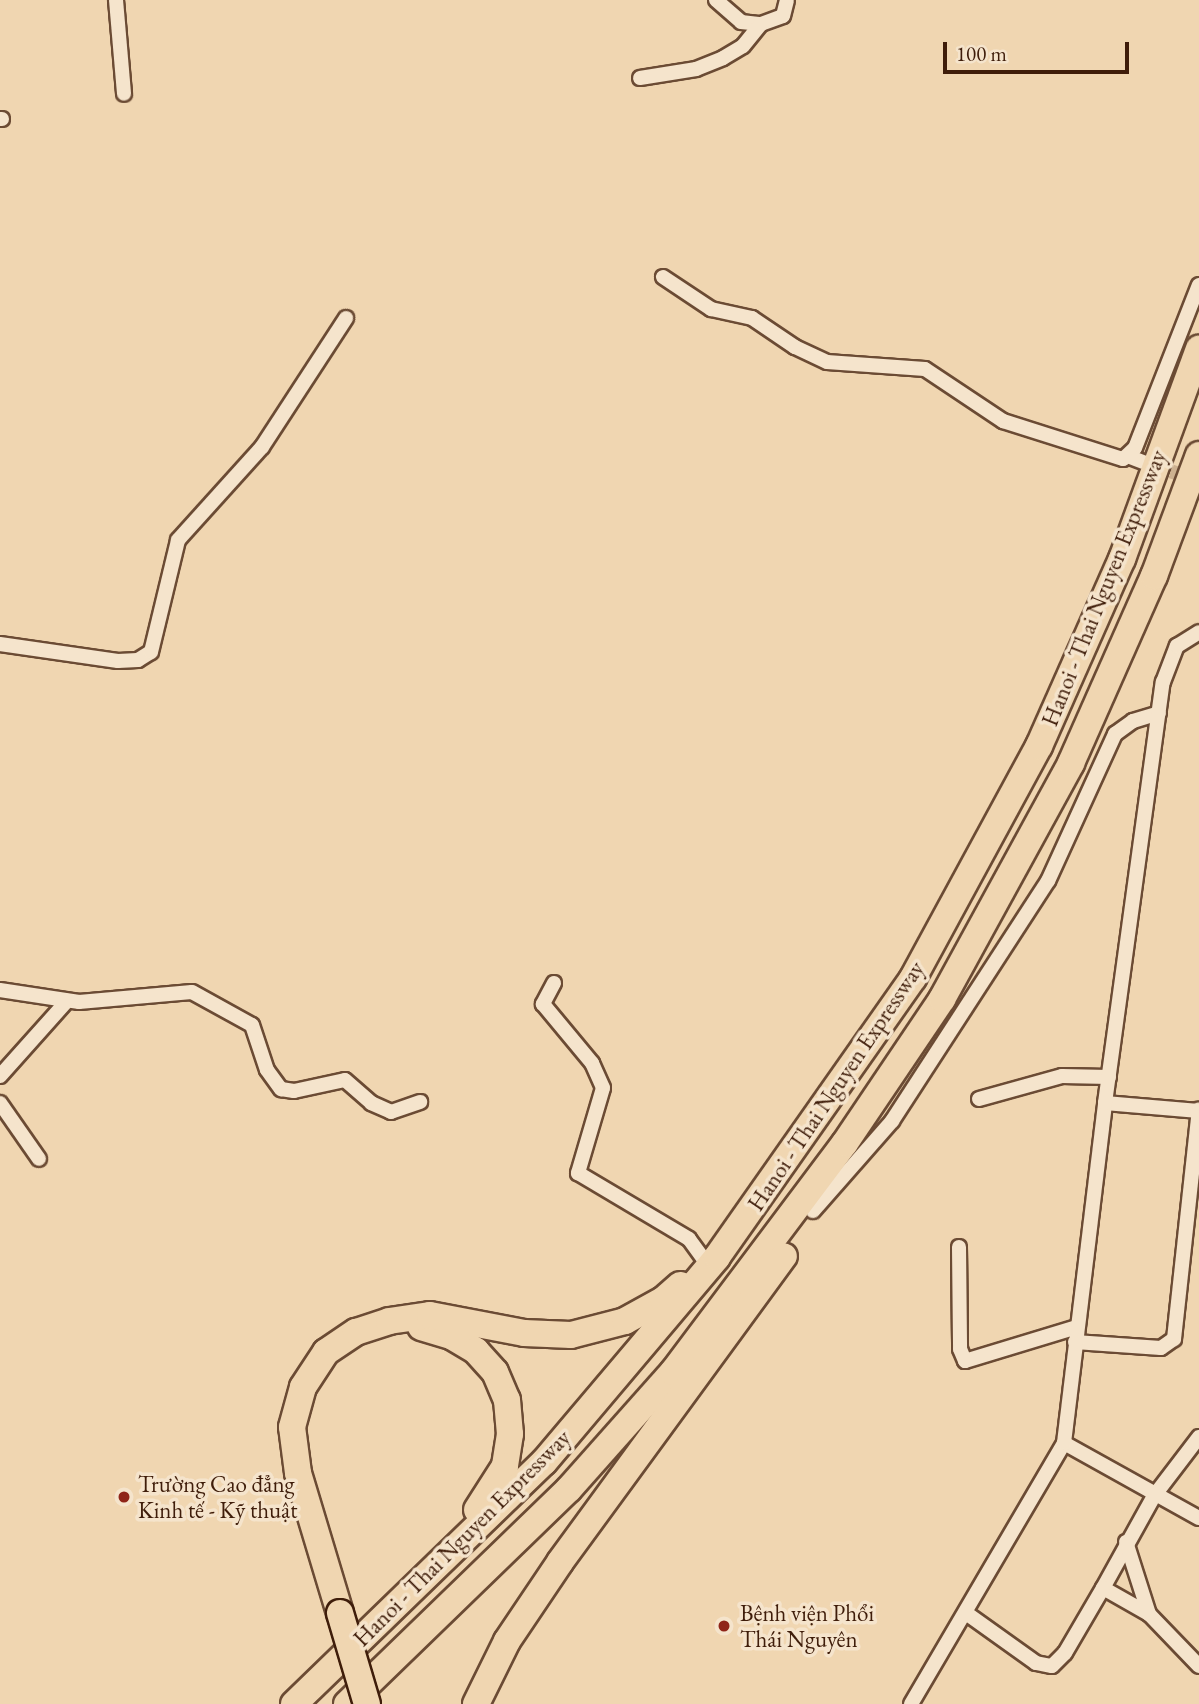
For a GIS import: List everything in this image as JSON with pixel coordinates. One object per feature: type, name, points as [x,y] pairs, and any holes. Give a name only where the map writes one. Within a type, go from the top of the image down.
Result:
[{"type":"highway","name":"Hanoi - Thai Nguyen Expressway","points":[[294,1704],[544,1462],[717,1257],[913,978],[1039,746],[1122,559],[1199,349]]},
{"type":"highway","name":"Hanoi - Thai Nguyen Expressway","points":[[347,1704],[569,1489],[673,1372],[751,1273],[943,999],[1071,763],[1154,576],[1199,455]]},
{"type":"highway","points":[[477,1704],[507,1642],[560,1562],[746,1311],[813,1212],[943,999]]},
{"type":"highway","points":[[367,1704],[301,1485],[292,1427],[303,1387],[326,1352],[356,1332],[388,1321],[430,1315],[524,1333],[571,1335],[625,1321],[663,1300],[703,1258],[769,1168],[815,1121]]},
{"type":"highway","points":[[282,1704],[465,1524],[489,1496],[505,1466],[510,1434],[507,1400],[495,1372],[477,1352],[453,1337],[388,1321]]},
{"type":"street","points":[[116,0],[124,93]]},
{"type":"street","points":[[716,0],[741,22],[761,24],[783,16],[787,0]]},
{"type":"street","points":[[640,78],[696,69],[723,58],[743,46],[761,24]]},
{"type":"street","points":[[663,277],[711,309],[752,318],[795,347],[827,362],[925,369],[1003,421],[1118,459],[1136,459],[1199,285]]},
{"type":"street","points":[[0,644],[118,662],[138,660],[151,652],[178,540],[218,500],[268,439],[346,318]]},
{"type":"street","points":[[911,1704],[1064,1443],[1105,1103],[1159,713],[1174,651],[1199,632]]},
{"type":"street","points":[[813,1212],[892,1121],[1052,874],[1115,734],[1133,721],[1159,713]]},
{"type":"street","points":[[554,983],[543,1004],[592,1063],[603,1088],[578,1173],[689,1239],[703,1258]]},
{"type":"street","points":[[0,990],[67,1001],[192,992],[252,1025],[267,1070],[281,1089],[294,1091],[345,1080],[371,1102],[391,1112],[420,1102]]},
{"type":"street","points":[[0,1076],[67,1001]]},
{"type":"street","points":[[979,1099],[1062,1076],[1109,1077]]},
{"type":"street","points":[[0,1103],[39,1159]]},
{"type":"street","points":[[959,1247],[960,1349],[965,1361],[1076,1335],[1161,1348],[1174,1339],[1199,1110],[1105,1103]]},
{"type":"street","points":[[965,1613],[1036,1662],[1052,1666],[1065,1653],[1154,1496],[1199,1437]]},
{"type":"street","points":[[1064,1443],[1154,1496],[1199,1518]]},
{"type":"street","points":[[1126,1542],[1149,1614]]},
{"type":"street","points":[[1103,1588],[1149,1614],[1199,1666]]},
{"type":"tunnel","points":[[1151,465],[1195,479]]},
{"type":"place","name":"Trường Cao đẳng Kinh tế - Kỹ thuật","points":[[124,1497]]},
{"type":"place","name":"Bệnh viện Phổi Thái Nguyên","points":[[724,1626]]}]
